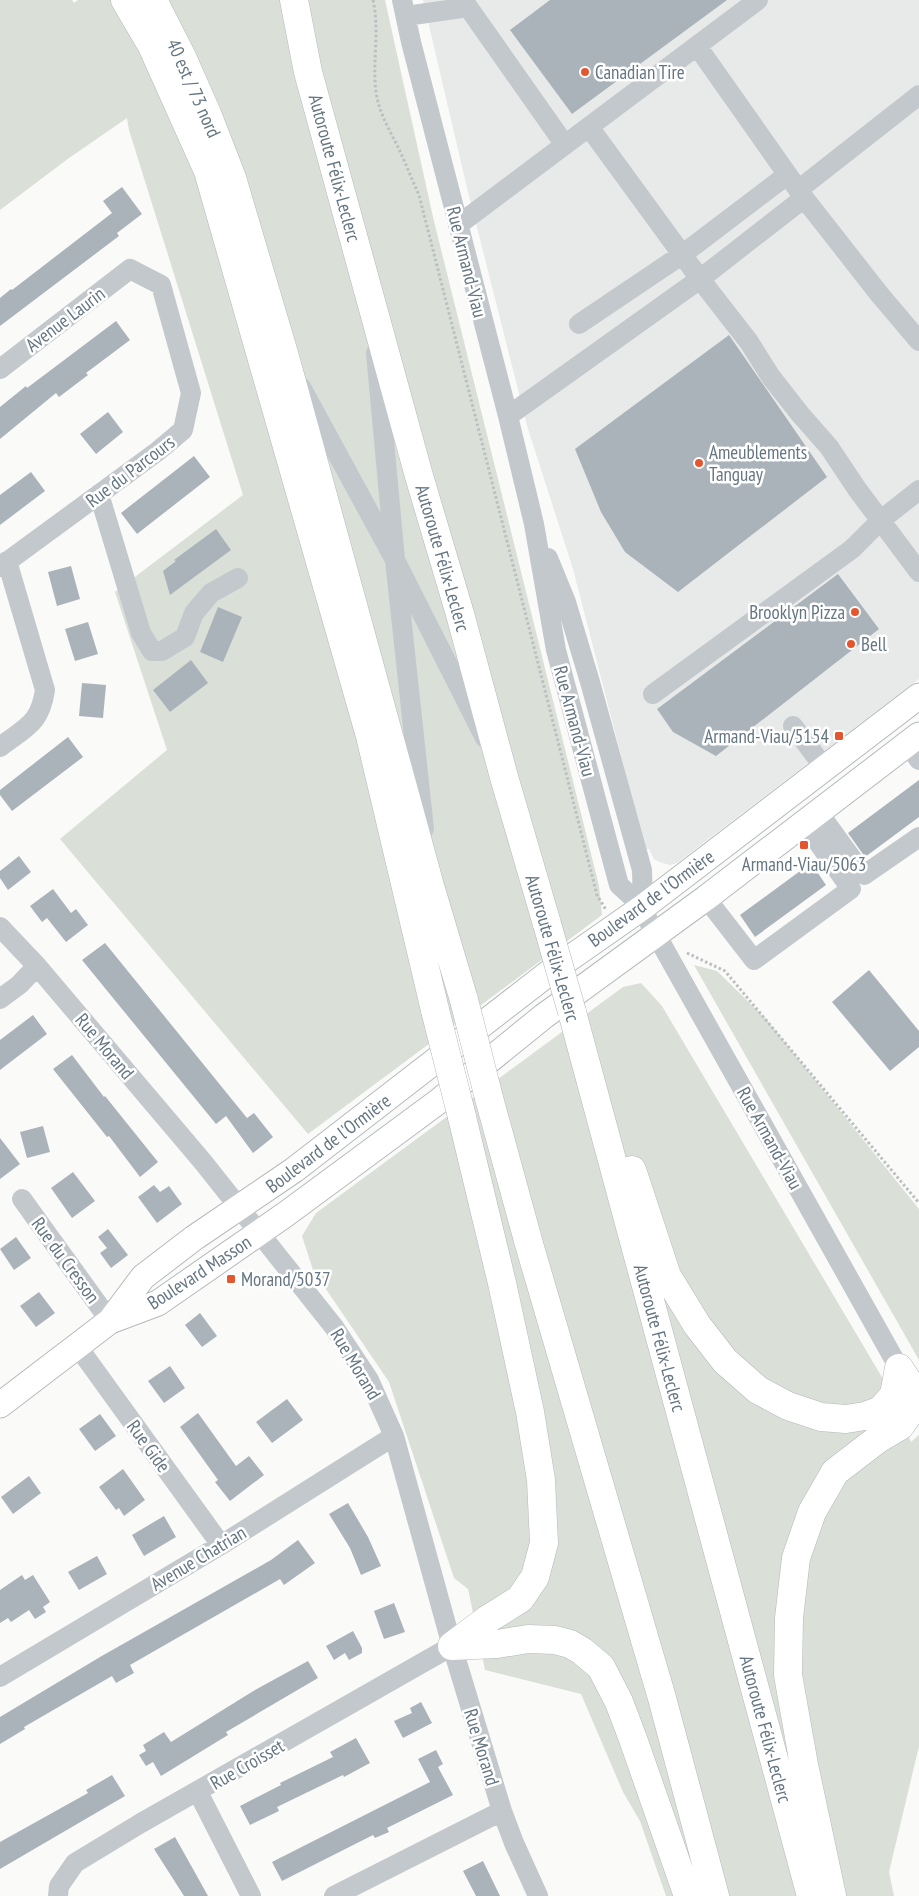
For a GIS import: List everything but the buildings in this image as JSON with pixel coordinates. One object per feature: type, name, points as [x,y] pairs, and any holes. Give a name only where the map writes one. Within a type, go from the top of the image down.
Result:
[{"type":"highway","points":[[125,0],[152,46],[208,171],[370,736],[502,1283],[530,1412],[541,1480],[544,1543],[535,1577],[520,1599],[488,1619],[452,1646]]},
{"type":"highway","points":[[137,0],[149,19],[205,134],[232,178],[326,501],[430,886],[464,1000],[529,1244],[662,1698],[715,1896]]},
{"type":"highway","name":"40 est / 73 nord","points":[[153,0],[181,55],[208,116],[232,178]]},
{"type":"highway","name":"Autoroute Félix-Leclerc","points":[[294,0],[308,72],[419,476],[460,614],[504,776],[572,1012],[811,1896]]},
{"type":"highway","points":[[326,501],[370,736]]},
{"type":"highway","points":[[572,1012],[591,1049],[667,1276],[697,1325],[725,1361],[758,1390],[788,1406],[821,1417],[846,1419],[865,1416],[881,1410],[894,1395],[899,1368]]},
{"type":"highway","points":[[832,1896],[804,1765],[788,1675],[789,1618],[796,1558],[812,1512],[835,1472],[878,1439],[900,1426],[913,1408],[912,1389],[899,1368]]},
{"type":"highway","points":[[452,1646],[497,1644],[528,1638],[555,1640],[570,1644],[582,1651],[601,1667],[634,1740],[688,1896]]},
{"type":"main road","name":"Boulevard de l'Ormière","points":[[240,1209],[294,1170],[550,972],[643,907],[919,696]]},
{"type":"main road","name":"Boulevard de l'Ormière","points":[[259,1234],[438,1101],[544,1016],[659,934],[812,818],[915,746]]},
{"type":"main road","name":"Boulevard Masson","points":[[0,1405],[110,1321],[143,1277],[194,1238],[240,1209]]},
{"type":"main road","name":"Boulevard Masson","points":[[110,1321],[158,1303],[259,1234]]},
{"type":"street","points":[[458,225],[758,0]]},
{"type":"street","points":[[404,8],[468,7],[565,145]]},
{"type":"street","name":"Rue Armand-Viau","points":[[404,8],[534,524],[566,602],[642,870],[643,907],[899,1368]]},
{"type":"street","points":[[697,46],[796,187],[880,295],[919,341]]},
{"type":"street","points":[[579,324],[683,254],[796,187],[919,95]]},
{"type":"street","points":[[589,127],[700,279],[749,342],[771,377],[829,447],[857,489],[919,572]]},
{"type":"street","points":[[508,416],[700,279],[796,187]]},
{"type":"street","name":"Avenue Laurin","points":[[0,369],[130,270]]},
{"type":"street","name":"Rue du Parcours","points":[[4,564],[158,451],[183,430],[191,393],[161,285],[130,270]]},
{"type":"street","points":[[370,299],[395,560],[430,886]]},
{"type":"street","points":[[285,357],[395,560],[504,776]]},
{"type":"street","points":[[653,694],[852,549],[881,520],[919,490]]},
{"type":"street","points":[[98,494],[141,633],[152,651],[162,650],[185,637],[194,613],[211,594],[238,578]]},
{"type":"street","points":[[0,747],[36,719],[43,705],[46,690],[4,564]]},
{"type":"street","points":[[793,726],[824,767]]},
{"type":"street","points":[[812,818],[864,875],[919,837]]},
{"type":"street","points":[[706,898],[754,960],[851,889],[812,818]]},
{"type":"street","name":"Rue Morand","points":[[0,926],[37,966],[203,1162],[334,1327],[370,1380],[394,1436],[452,1646],[502,1812],[514,1844],[538,1896]]},
{"type":"street","points":[[0,1000],[19,985],[37,966]]},
{"type":"street","name":"Rue du Cresson","points":[[22,1199],[110,1321]]},
{"type":"street","name":"Rue Gide","points":[[78,1346],[220,1545]]},
{"type":"street","name":"Avenue Chatrian","points":[[0,1677],[220,1545],[394,1436]]},
{"type":"street","name":"Rue Croisset","points":[[58,1896],[59,1886],[75,1863],[141,1823],[452,1646]]},
{"type":"street","points":[[198,1792],[251,1896]]},
{"type":"street","points":[[334,1896],[502,1812]]},
{"type":"path","points":[[374,0],[377,45],[375,61],[376,92],[379,105],[419,195],[597,895],[614,926]]},
{"type":"path","points":[[659,934],[688,954],[725,971],[919,1203]]},
{"type":"shaded area","points":[[0,0],[72,0],[74,3],[78,0],[385,0],[433,217],[599,886],[602,915],[308,1134],[60,839],[167,750],[115,592],[243,495],[129,130],[127,118],[69,158],[0,210]]},
{"type":"shaded area","points":[[423,0],[919,0],[919,679],[677,863],[670,865],[659,862],[654,859],[649,849],[645,849],[573,569],[528,429],[467,188]]},
{"type":"shaded area","points":[[694,965],[717,971],[766,1019],[919,1209],[919,1360]]},
{"type":"shaded area","points":[[641,983],[662,1006],[883,1379],[911,1442],[919,1435],[919,1746],[889,1872],[894,1896],[666,1896],[640,1821],[623,1792],[581,1694],[485,1670],[468,1589],[454,1578],[389,1382],[313,1270],[302,1236],[316,1213],[623,987]]},
{"type":"place","name":"Canadian Tire","points":[[585,72]]},
{"type":"place","name":"Ameublements Tanguay","points":[[699,463]]},
{"type":"place","name":"Brooklyn Pizza","points":[[855,612]]},
{"type":"place","name":"Bell","points":[[851,644]]},
{"type":"place","name":"Armand-Viau/5154","points":[[839,736]]},
{"type":"place","name":"Armand-Viau/5063","points":[[804,845]]},
{"type":"place","name":"Morand/5037","points":[[231,1279]]}]
